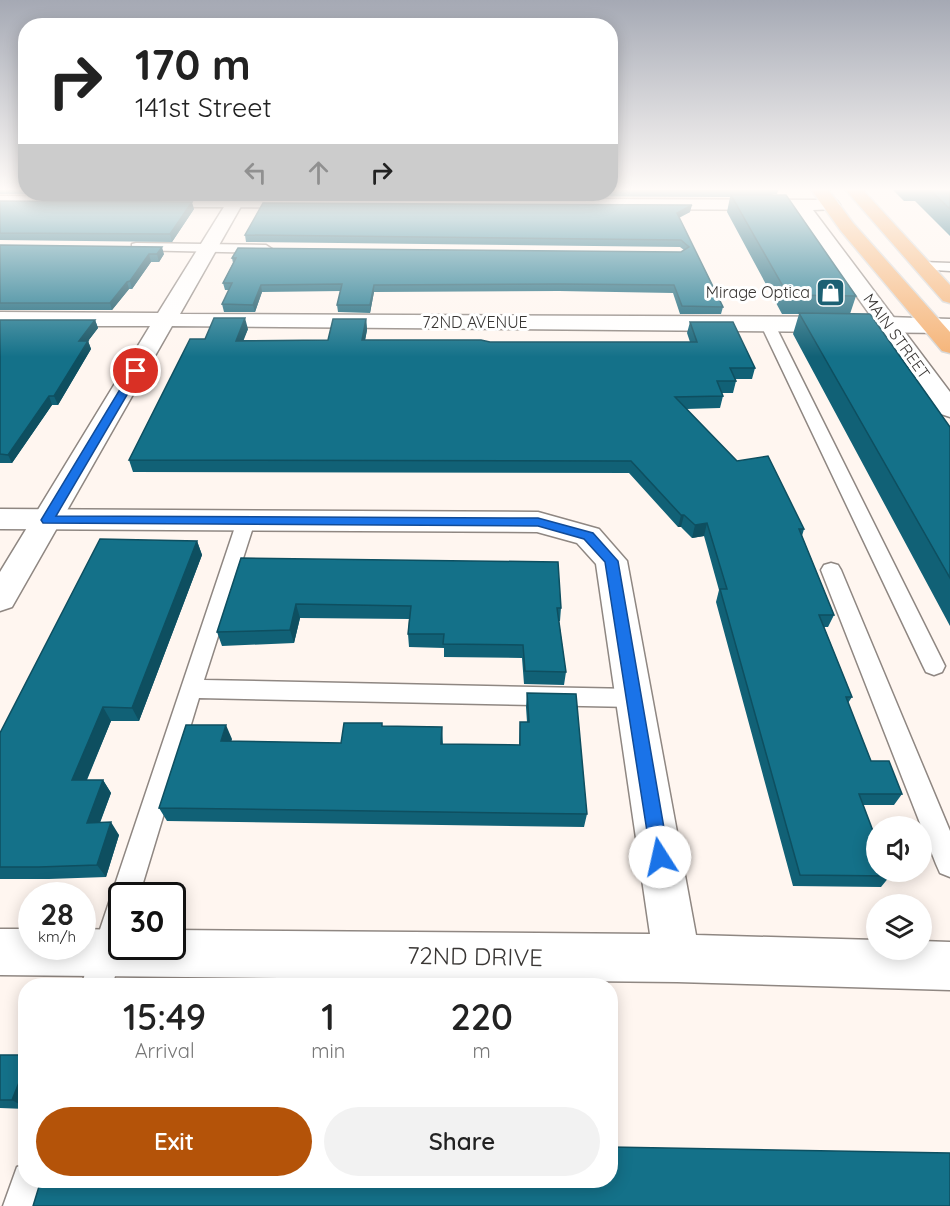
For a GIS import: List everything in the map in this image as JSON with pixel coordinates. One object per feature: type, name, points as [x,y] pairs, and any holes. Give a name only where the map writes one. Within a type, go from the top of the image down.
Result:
[{"type":"main road","name":"MAIN STREET","points":[[867,244],[941,326],[950,346]]},
{"type":"main road","points":[[903,244],[950,297]]},
{"type":"street","points":[[0,599],[211,244]]},
{"type":"street","name":"MAIN STREET","points":[[829,244],[950,409]]},
{"type":"street","name":"72ND AVENUE","points":[[0,319],[941,326]]},
{"type":"street","points":[[0,519],[538,522],[588,536],[611,561],[676,958]]},
{"type":"street","name":"72ND DRIVE","points":[[0,952],[101,969],[676,958],[950,966]]},
{"type":"lane","points":[[119,247],[277,249]]},
{"type":"lane","points":[[922,266],[950,267]]},
{"type":"lane","points":[[767,323],[934,666]]},
{"type":"lane","points":[[129,882],[246,521]]},
{"type":"lane","points":[[831,570],[950,864]]},
{"type":"lane","points":[[190,689],[633,698]]},
{"type":"lane","points":[[101,969],[108,948]]},
{"type":"lane","points":[[21,1206],[27,1188]]},
{"type":"building","points":[[686,244],[692,244],[723,307],[682,306],[674,285],[560,284],[374,285],[370,305],[337,305],[342,284],[261,285],[253,305],[222,304],[232,283],[223,283],[236,258],[232,258],[238,248],[681,252],[689,247]]},
{"type":"building","points":[[759,244],[820,244],[856,296],[788,295]]},
{"type":"building","points":[[0,245],[162,247],[157,254],[149,254],[130,281],[110,303],[0,303]]},
{"type":"building","points":[[799,313],[870,314],[950,427],[950,578]]},
{"type":"building","points":[[214,318],[245,318],[236,341],[328,340],[333,319],[366,319],[362,340],[697,342],[690,322],[733,322],[755,368],[730,368],[736,381],[717,381],[723,396],[675,397],[737,461],[768,456],[804,529],[799,529],[834,615],[819,615],[852,697],[846,697],[871,761],[889,761],[902,794],[859,794],[867,816],[866,876],[800,875],[720,589],[727,589],[707,523],[695,525],[681,515],[631,461],[129,460],[190,339],[205,339]]},
{"type":"building","points":[[0,320],[95,320],[79,341],[88,341],[54,396],[49,396],[8,455],[0,454]]},
{"type":"building","points":[[100,539],[197,541],[132,708],[103,707],[72,780],[103,780],[87,823],[111,822],[97,865],[0,867],[0,733]]},
{"type":"building","points":[[241,558],[558,562],[561,608],[557,608],[566,672],[525,671],[523,645],[443,644],[444,634],[408,634],[411,606],[296,604],[290,630],[217,632]]},
{"type":"building","points":[[527,693],[576,694],[587,814],[159,808],[186,725],[226,725],[221,741],[341,743],[344,723],[382,723],[382,726],[442,727],[441,744],[520,745],[520,722],[529,722]]},
{"type":"building","points":[[0,1055],[18,1055],[18,1085],[12,1100],[0,1100]]},
{"type":"building","points":[[618,1147],[950,1153],[950,1206],[33,1206],[39,1188],[618,1188]]},
{"type":"place","name":"Mirage Optica","points":[[831,292]]},
{"type":"route","points":[[136,371],[47,520],[538,522],[588,536],[611,561],[660,857]]}]
